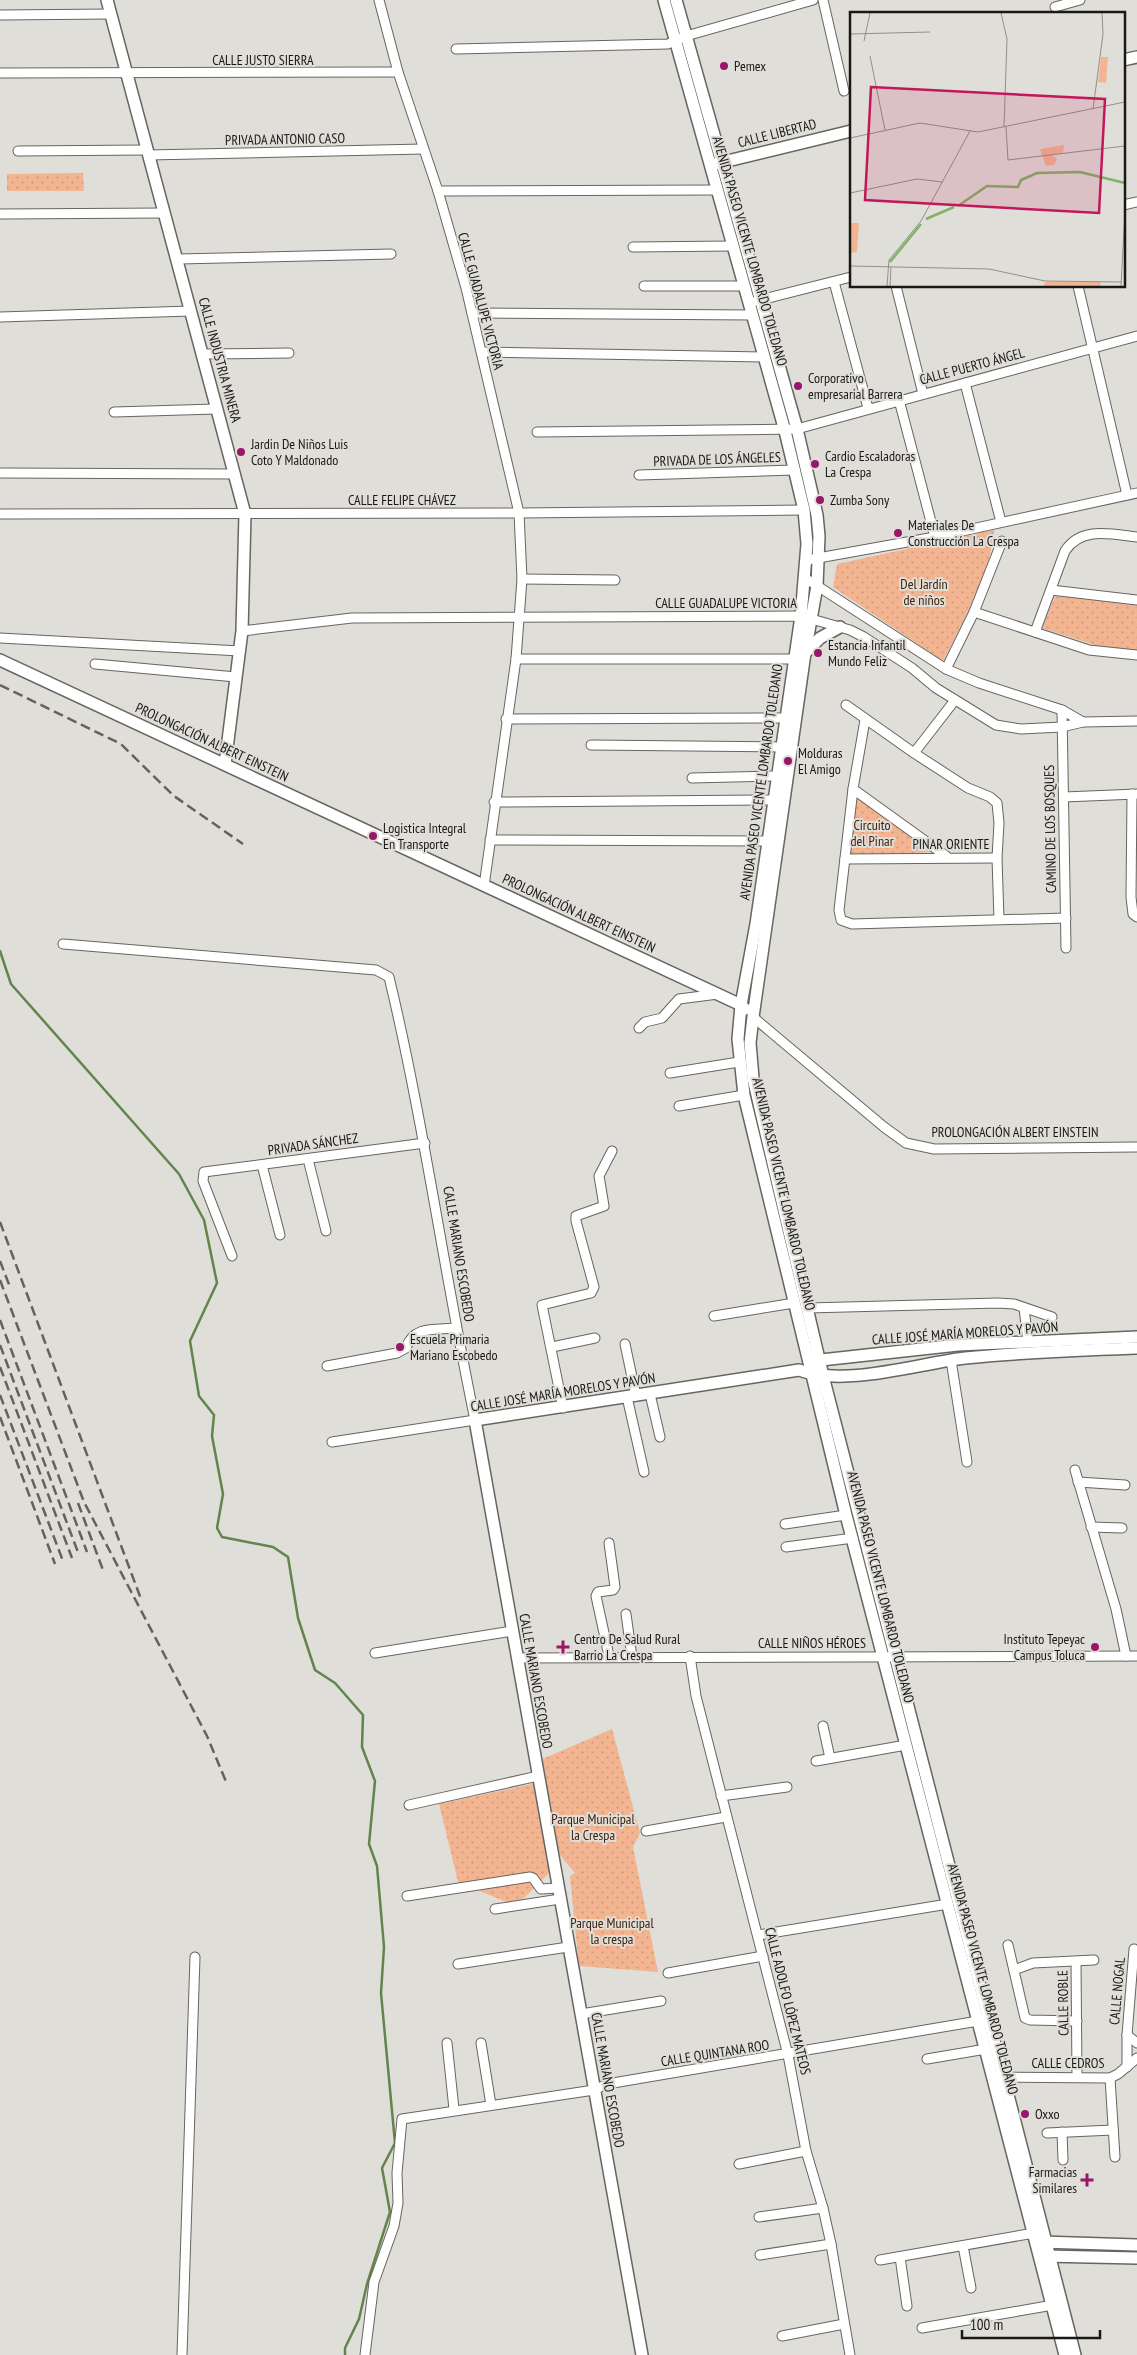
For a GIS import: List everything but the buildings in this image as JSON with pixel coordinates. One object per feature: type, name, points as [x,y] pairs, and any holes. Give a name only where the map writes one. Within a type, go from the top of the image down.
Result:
[{"type":"main road","name":"CALLE INDUSTRIA MINERA","points":[[107,0],[164,214],[204,354],[216,409],[245,514],[242,631],[225,764]]},
{"type":"main road","name":"AVENIDA PASEO VICENTE LOMBARDO TOLEDANO","points":[[664,0],[681,38]]},
{"type":"main road","name":"AVENIDA PASEO VICENTE LOMBARDO TOLEDANO","points":[[676,0],[681,38],[716,163],[760,300],[791,430],[795,470],[804,510],[807,560],[805,578],[805,653],[753,1017],[750,1043],[754,1078],[808,1308],[814,1361],[846,1516],[948,1904],[984,2020],[986,2049],[998,2077],[1039,2239]]},
{"type":"main road","points":[[1124,60],[1137,56]]},
{"type":"main road","name":"CALLE LIBERTAD","points":[[716,163],[850,131]]},
{"type":"main road","name":"AVENIDA PASEO VICENTE LOMBARDO TOLEDANO","points":[[716,163],[717,190],[748,302],[764,357],[791,430],[817,515],[820,559],[817,586],[793,659],[768,841],[741,1005],[738,1039],[744,1096],[794,1303],[814,1361]]},
{"type":"main road","points":[[805,653],[820,638],[840,627]]},
{"type":"main road","name":"PROLONGACIÓN ALBERT EINSTEIN","points":[[0,660],[719,994],[741,1005],[753,1017]]},
{"type":"main road","name":"CALLE JOSÉ MARÍA MORELOS Y PAVÓN","points":[[814,1361],[958,1345],[1137,1337]]},
{"type":"main road","points":[[998,1343],[999,1356]]},
{"type":"main road","name":"CALLE JOSÉ MARÍA MORELOS Y PAVÓN","points":[[475,1420],[564,1408],[799,1370],[817,1375],[855,1375],[951,1360],[1137,1348]]},
{"type":"main road","points":[[799,1370],[814,1361]]},
{"type":"main road","name":"AVENIDA PASEO VICENTE LOMBARDO TOLEDANO","points":[[817,1375],[896,1657],[1039,2239],[1075,2355]]},
{"type":"main road","name":"CALLE MARIANO ESCOBEDO","points":[[475,1420],[642,2355]]},
{"type":"main road","points":[[1039,2239],[1137,2245]]},
{"type":"main road","name":"AVENIDA PASEO VICENTE LOMBARDO TOLEDANO","points":[[1045,2256],[1053,2305],[1065,2355]]},
{"type":"main road","points":[[1045,2256],[1137,2258]]},
{"type":"street","name":"CALLE GUADALUPE VICTORIA","points":[[379,0],[398,72],[438,191],[472,313],[519,513],[522,579],[516,659],[494,802],[484,886]]},
{"type":"street","points":[[456,49],[661,45],[813,0]]},
{"type":"street","points":[[823,0],[844,91]]},
{"type":"street","points":[[1055,7],[1080,0]]},
{"type":"street","points":[[0,15],[110,14]]},
{"type":"street","name":"CALLE JUSTO SIERRA","points":[[0,73],[398,72]]},
{"type":"street","name":"PRIVADA ANTONIO CASO","points":[[18,151],[148,153],[423,149]]},
{"type":"street","points":[[438,191],[717,190]]},
{"type":"street","points":[[1124,205],[1137,202]]},
{"type":"street","points":[[0,214],[164,214]]},
{"type":"street","points":[[633,246],[733,246]]},
{"type":"street","points":[[178,259],[391,254]]},
{"type":"street","points":[[748,302],[850,277]]},
{"type":"street","points":[[834,282],[868,408]]},
{"type":"street","points":[[644,286],[744,286]]},
{"type":"street","points":[[896,288],[923,394]]},
{"type":"street","points":[[1078,288],[1127,495]]},
{"type":"street","points":[[0,316],[191,311]]},
{"type":"street","points":[[472,313],[752,315]]},
{"type":"street","name":"CALLE PUERTO ÁNGEL","points":[[537,432],[791,430],[1137,336]]},
{"type":"street","points":[[482,352],[764,357]]},
{"type":"street","points":[[204,354],[289,353]]},
{"type":"street","points":[[965,382],[1001,522]]},
{"type":"street","points":[[899,400],[935,537]]},
{"type":"street","points":[[114,412],[216,409]]},
{"type":"street","name":"PRIVADA DE LOS ÁNGELES","points":[[639,475],[795,470]]},
{"type":"street","points":[[0,473],[235,474]]},
{"type":"street","points":[[807,560],[935,537],[1137,493]]},
{"type":"street","name":"CALLE FELIPE CHÁVEZ","points":[[0,514],[519,513],[804,510]]},
{"type":"street","points":[[1035,632],[1065,551],[1070,543],[1078,537],[1093,533],[1137,537]]},
{"type":"street","points":[[946,669],[974,612],[1002,541]]},
{"type":"street","points":[[805,578],[921,655],[946,669],[979,683],[1062,710],[1083,722]]},
{"type":"street","points":[[522,579],[615,580]]},
{"type":"street","points":[[1051,590],[1137,600]]},
{"type":"street","points":[[974,612],[1089,650],[1137,655]]},
{"type":"street","name":"CALLE GUADALUPE VICTORIA","points":[[242,631],[352,618],[520,616],[806,618],[840,627],[864,637],[912,668],[954,700],[996,725],[1008,728],[1062,727],[1083,722],[1137,721]]},
{"type":"street","points":[[0,638],[240,650]]},
{"type":"street","points":[[912,668],[921,655]]},
{"type":"street","points":[[516,659],[793,659]]},
{"type":"street","points":[[94,664],[236,676]]},
{"type":"street","points":[[914,753],[954,700]]},
{"type":"street","points":[[846,705],[914,753],[968,788],[990,797],[997,803],[999,813],[997,858],[999,919]]},
{"type":"street","name":"CAMINO DE LOS BOSQUES","points":[[1062,710],[1066,948]]},
{"type":"street","points":[[506,719],[785,718]]},
{"type":"street","points":[[865,720],[853,789],[845,859],[839,917],[843,922],[852,924],[1066,918]]},
{"type":"street","points":[[591,745],[781,747]]},
{"type":"street","points":[[692,778],[777,776]]},
{"type":"street","points":[[853,789],[946,856]]},
{"type":"street","points":[[1064,798],[1134,794],[1134,854],[1130,897],[1133,914],[1137,917]]},
{"type":"street","points":[[494,802],[774,800]]},
{"type":"street","points":[[490,840],[768,841]]},
{"type":"street","name":"PINAR ORIENTE","points":[[845,859],[946,856],[997,858]]},
{"type":"street","name":"CALLE MARIANO ESCOBEDO","points":[[63,944],[376,970],[389,977],[425,1143],[456,1328],[475,1420]]},
{"type":"street","points":[[639,1028],[645,1022],[662,1018],[679,999],[719,994]]},
{"type":"street","name":"PROLONGACIÓN ALBERT EINSTEIN","points":[[753,1017],[884,1127],[906,1142],[934,1150],[1137,1147]]},
{"type":"street","points":[[670,1073],[740,1062]]},
{"type":"street","points":[[678,1106],[744,1096]]},
{"type":"street","name":"PRIVADA SÁNCHEZ","points":[[232,1256],[203,1181],[204,1172],[425,1143]]},
{"type":"street","points":[[564,1408],[542,1305],[591,1293],[594,1288],[576,1216],[604,1206],[599,1176],[612,1151]]},
{"type":"street","points":[[308,1159],[326,1231]]},
{"type":"street","points":[[262,1165],[280,1235]]},
{"type":"street","points":[[714,1316],[794,1303]]},
{"type":"street","points":[[808,1308],[998,1303],[1024,1308],[1052,1317]]},
{"type":"street","points":[[1024,1308],[1028,1342]]},
{"type":"street","points":[[327,1366],[397,1353],[406,1348],[409,1338],[417,1332],[456,1328]]},
{"type":"street","points":[[552,1348],[595,1338]]},
{"type":"street","points":[[625,1344],[631,1397],[644,1472]]},
{"type":"street","points":[[951,1360],[967,1462]]},
{"type":"street","points":[[650,1394],[660,1437]]},
{"type":"street","name":"CALLE JOSÉ MARÍA MORELOS Y PAVÓN","points":[[332,1442],[475,1420]]},
{"type":"street","points":[[1076,1470],[1116,1609],[1126,1656]]},
{"type":"street","points":[[1078,1482],[1125,1485]]},
{"type":"street","points":[[785,1524],[846,1516]]},
{"type":"street","points":[[1091,1527],[1122,1528]]},
{"type":"street","points":[[786,1547],[853,1538]]},
{"type":"street","points":[[609,1543],[615,1587],[613,1590],[598,1592],[596,1596],[609,1656]]},
{"type":"street","points":[[626,1614],[632,1657]]},
{"type":"street","points":[[375,1654],[512,1631]]},
{"type":"street","name":"CALLE NIÑOS HÉROES","points":[[516,1658],[609,1656],[1137,1656]]},
{"type":"street","name":"CALLE ADOLFO LÓPEZ MATEOS","points":[[690,1656],[696,1696],[788,2055],[806,2151],[823,2208],[831,2244],[850,2355]]},
{"type":"street","points":[[823,1726],[830,1758]]},
{"type":"street","points":[[816,1761],[906,1745]]},
{"type":"street","points":[[409,1805],[538,1776]]},
{"type":"street","points":[[721,1796],[786,1787]]},
{"type":"street","points":[[646,1831],[726,1817]]},
{"type":"street","points":[[407,1896],[530,1877],[533,1878],[541,1889],[559,1894]]},
{"type":"street","points":[[495,1910],[559,1894]]},
{"type":"street","points":[[758,1935],[948,1904]]},
{"type":"street","points":[[1008,1945],[1025,2018],[1030,2020],[1077,2021]]},
{"type":"street","points":[[458,1964],[568,1947]]},
{"type":"street","name":"CALLE NOGAL","points":[[1127,2067],[1127,2034],[1134,1949]]},
{"type":"street","points":[[668,1972],[763,1956]]},
{"type":"street","points":[[182,2355],[196,1957]]},
{"type":"street","points":[[1076,1962],[1094,1960]]},
{"type":"street","name":"CALLE ROBLE","points":[[1014,1970],[1033,1963],[1076,1962],[1077,2076]]},
{"type":"street","points":[[581,2014],[661,2001]]},
{"type":"street","name":"CALLE QUINTANA ROO","points":[[364,2355],[374,2282],[394,2226],[398,2203],[397,2173],[402,2118],[594,2090],[607,2084],[788,2055],[984,2020]]},
{"type":"street","name":"CALLE NOGAL","points":[[1127,2034],[1137,2044]]},
{"type":"street","points":[[481,2042],[491,2105]]},
{"type":"street","points":[[447,2043],[454,2109]]},
{"type":"street","points":[[927,2059],[986,2049]]},
{"type":"street","name":"CALLE CEDROS","points":[[998,2077],[1077,2076],[1110,2078],[1137,2058]]},
{"type":"street","points":[[1110,2078],[1115,2157]]},
{"type":"street","points":[[1047,2133],[1113,2130]]},
{"type":"street","points":[[1062,2132],[1063,2160]]},
{"type":"street","points":[[738,2164],[806,2151]]},
{"type":"street","points":[[759,2217],[823,2208]]},
{"type":"street","points":[[880,2260],[963,2246],[1039,2239]]},
{"type":"street","points":[[760,2255],[831,2244]]},
{"type":"street","points":[[963,2246],[970,2288]]},
{"type":"street","points":[[900,2257],[907,2306]]},
{"type":"street","points":[[922,2328],[1053,2305]]},
{"type":"street","points":[[782,2336],[844,2324]]},
{"type":"green space","points":[[83,173],[84,191],[7,191],[7,174]]},
{"type":"green space","name":"Del Jardín de niños","points":[[994,530],[988,563],[982,580],[943,661],[833,587],[837,564]]},
{"type":"green space","points":[[1055,596],[1137,605],[1137,650],[1098,646],[1042,628]]},
{"type":"green space","name":"Circuito del Pinar","points":[[856,795],[933,852],[848,856]]},
{"type":"green space","name":"Parque Municipal la Crespa","points":[[612,1729],[640,1833],[633,1847],[658,1972],[579,1966],[570,1876],[575,1873],[552,1846],[540,1760]]},
{"type":"green space","name":"Parque Municipal la Crespa","points":[[537,1778],[554,1868],[516,1906],[458,1882],[439,1804],[532,1784]]},
{"type":"waterway","points":[[0,951],[11,984],[179,1174],[204,1220],[217,1283],[190,1341],[199,1396],[214,1415],[212,1436],[223,1494],[217,1528],[222,1537],[273,1547],[288,1557],[298,1618],[315,1670],[335,1683],[363,1715],[362,1747],[375,1781],[369,1844],[377,1866],[384,1947],[381,1993],[395,2143],[382,2168],[390,2212],[367,2284],[359,2319],[345,2348],[345,2355]]},
{"type":"railway","points":[[0,685],[121,744],[174,796],[243,844]]},
{"type":"railway","points":[[0,1222],[141,1599]]},
{"type":"railway","points":[[0,1261],[10,1287]]},
{"type":"railway","points":[[0,1280],[84,1502],[207,1736],[227,1784]]},
{"type":"railway","points":[[0,1320],[87,1552]]},
{"type":"railway","points":[[0,1345],[79,1555]]},
{"type":"railway","points":[[0,1367],[72,1558]]},
{"type":"railway","points":[[0,1395],[63,1561]]},
{"type":"railway","points":[[0,1417],[55,1564]]},
{"type":"railway","points":[[78,1503],[103,1570]]},
{"type":"place","name":"Pemex","points":[[724,66]]},
{"type":"place","name":"Corporativo empresarial Barrera","points":[[798,386]]},
{"type":"place","name":"Jardin De Niños Luis Coto Y Maldonado","points":[[241,452]]},
{"type":"place","name":"Cardio Escaladoras La Crespa","points":[[815,464]]},
{"type":"place","name":"Zumba Sony","points":[[820,500]]},
{"type":"place","name":"Materiales De Construcción La Crespa","points":[[898,533]]},
{"type":"place","name":"Estancia Infantil Mundo Feliz","points":[[818,653]]},
{"type":"place","name":"Molduras El Amigo","points":[[788,761]]},
{"type":"place","name":"Logistica Integral En Transporte","points":[[373,836]]},
{"type":"place","name":"Escuela Primaria Mariano Escobedo","points":[[400,1347]]},
{"type":"place","name":"Centro De Salud Rural Barrio La Crespa","points":[[563,1647]]},
{"type":"place","name":"Instituto Tepeyac Campus Toluca","points":[[1095,1647]]},
{"type":"place","name":"Oxxo","points":[[1025,2114]]},
{"type":"place","name":"Farmacias Similares","points":[[1087,2180]]},
{"type":"park label","name":"Parque Municipal la crespa","points":[[612,1932]]}]
